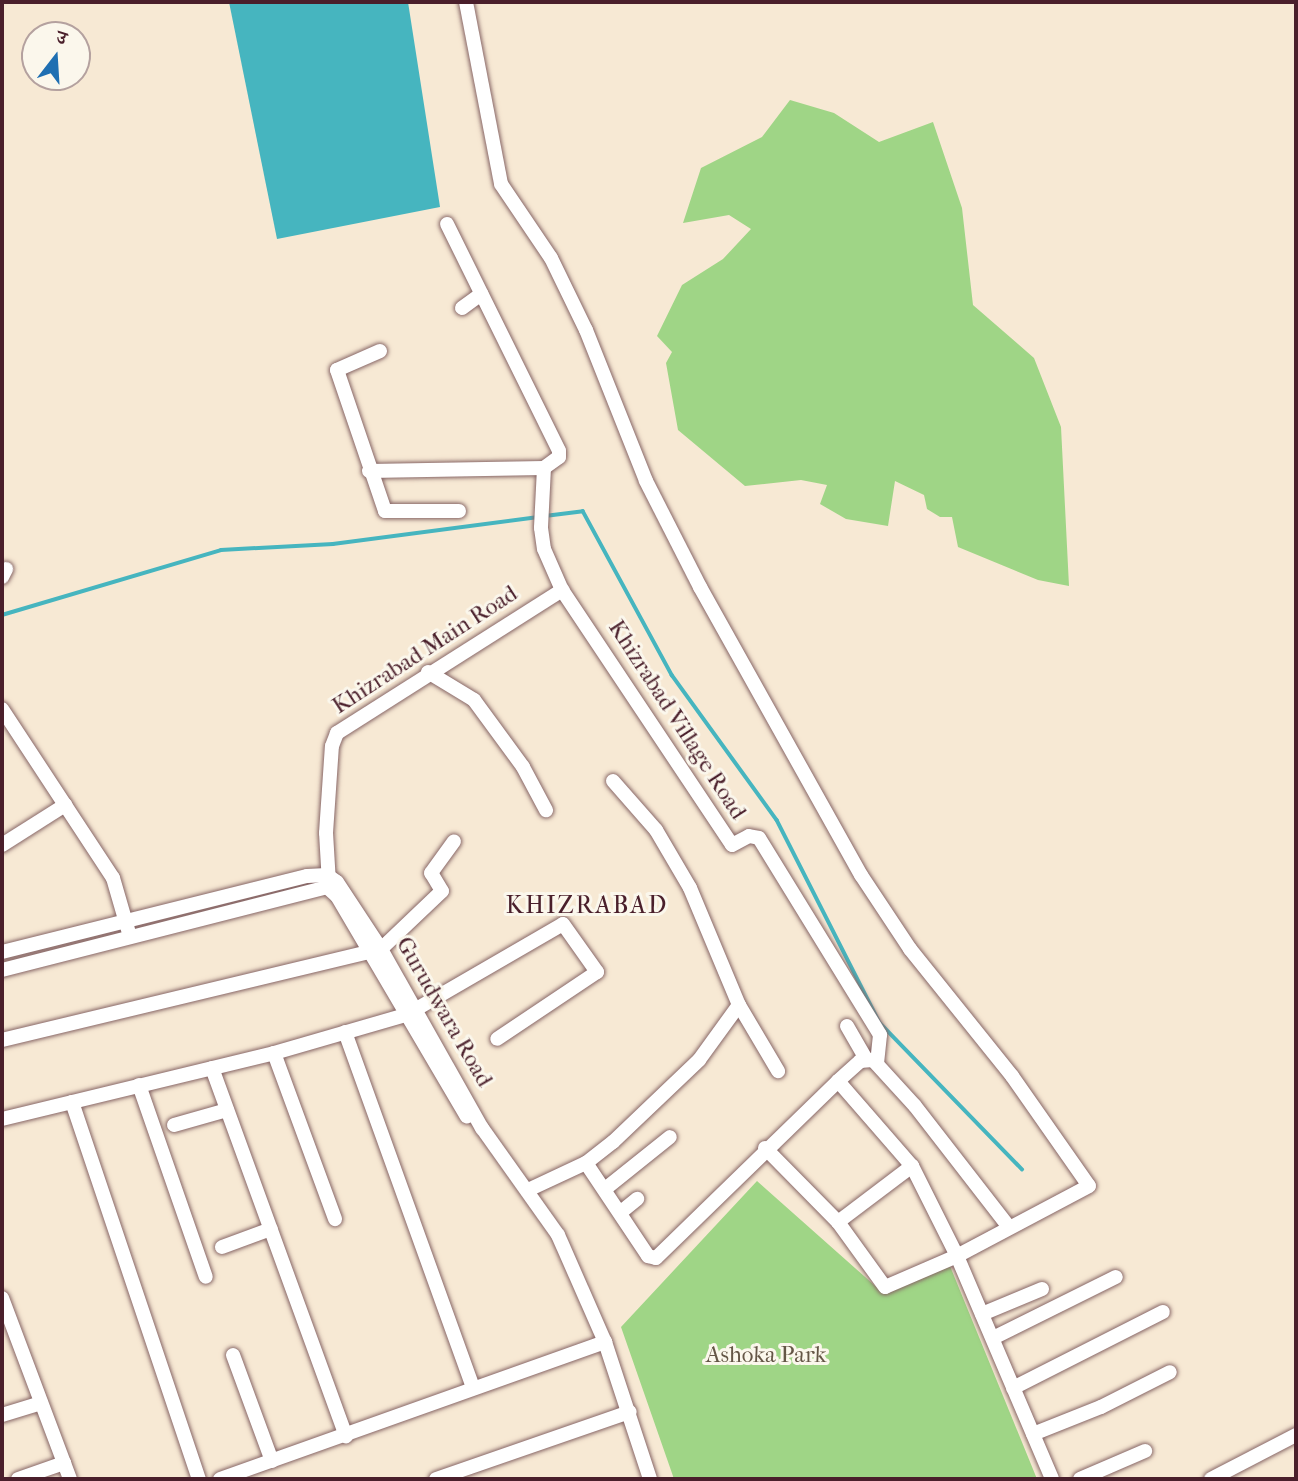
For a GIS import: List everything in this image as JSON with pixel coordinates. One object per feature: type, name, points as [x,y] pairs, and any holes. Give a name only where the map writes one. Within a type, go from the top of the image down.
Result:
[{"type":"street","points":[[466,2],[501,184],[551,258],[586,330],[646,481],[700,587],[875,896],[1089,1186],[957,1256],[885,1287],[838,1222],[765,1148]]},
{"type":"street","points":[[369,471],[544,468],[559,457],[559,451],[447,224]]},
{"type":"street","points":[[462,308],[481,294]]},
{"type":"street","points":[[380,352],[337,370],[385,512],[459,511]]},
{"type":"street","points":[[544,468],[541,522],[544,549],[562,590]]},
{"type":"street","name":"Khizrabad Main Road","points":[[329,883],[326,833],[333,740],[353,719],[562,590]]},
{"type":"street","name":"Khizrabad Village Road","points":[[562,590],[732,845],[749,836],[759,838],[880,1035],[871,1061]]},
{"type":"street","points":[[428,672],[474,700],[523,767],[546,810]]},
{"type":"street","points":[[2,709],[113,878],[128,931]]},
{"type":"street","points":[[613,781],[656,830],[690,888],[739,1005],[778,1071]]},
{"type":"street","points":[[2,845],[65,805]]},
{"type":"street","points":[[2,1040],[375,950],[442,891],[431,873],[454,841]]},
{"type":"street","points":[[2,970],[128,931],[329,883]]},
{"type":"street","name":"Gurudwara Road","points":[[329,883],[352,900],[375,950],[468,1118],[482,1129],[528,1190]]},
{"type":"street","points":[[2,1119],[274,1053],[411,1013],[563,924],[597,972],[497,1039]]},
{"type":"street","points":[[2,952],[128,931]]},
{"type":"street","points":[[650,1479],[605,1342],[558,1235],[528,1190],[586,1163],[656,1104],[699,1060],[739,1005]]},
{"type":"street","points":[[847,1026],[871,1061],[1009,1227]]},
{"type":"street","points":[[345,1032],[473,1387]]},
{"type":"street","points":[[274,1053],[335,1219]]},
{"type":"street","points":[[586,1163],[649,1256],[656,1258],[765,1148],[838,1081],[871,1061]]},
{"type":"street","points":[[212,1068],[346,1436]]},
{"type":"street","points":[[838,1081],[912,1166],[957,1256],[1052,1479]]},
{"type":"street","points":[[139,1086],[206,1277]]},
{"type":"street","points":[[72,1102],[199,1479]]},
{"type":"street","points":[[174,1125],[227,1110]]},
{"type":"street","points":[[605,1189],[670,1137]]},
{"type":"street","points":[[838,1222],[912,1166]]},
{"type":"street","points":[[621,1212],[637,1199]]},
{"type":"street","points":[[222,1247],[271,1229]]},
{"type":"street","points":[[993,1338],[1116,1277]]},
{"type":"street","points":[[982,1314],[1042,1289]]},
{"type":"street","points":[[2,1298],[9,1338],[41,1402],[70,1479]]},
{"type":"street","points":[[1013,1388],[1163,1312]]},
{"type":"street","points":[[220,1479],[605,1342]]},
{"type":"street","points":[[233,1355],[272,1461]]},
{"type":"street","points":[[1033,1434],[1101,1407],[1170,1372]]},
{"type":"street","points":[[2,1415],[41,1402]]},
{"type":"street","points":[[436,1479],[629,1412]]},
{"type":"street","points":[[1210,1479],[1296,1435]]},
{"type":"street","points":[[1080,1479],[1145,1451]]},
{"type":"street","points":[[18,1479],[64,1463]]},
{"type":"green space","points":[[790,100],[834,113],[879,142],[933,122],[962,208],[973,305],[1034,358],[1061,427],[1069,586],[1038,580],[958,547],[952,517],[940,517],[927,509],[924,495],[895,481],[888,526],[846,519],[820,504],[827,485],[801,480],[745,486],[678,430],[666,363],[672,352],[657,336],[682,285],[723,259],[751,229],[729,215],[683,223],[701,168],[762,137]]},
{"type":"green space","name":"Ashoka Park","points":[[757,1181],[882,1292],[950,1266],[1037,1479],[674,1479],[621,1327]]},
{"type":"water","points":[[229,2],[408,2],[440,207],[277,239]]},
{"type":"waterway","points":[[545,516],[583,511],[672,675],[777,820],[880,1023],[1022,1169]]},
{"type":"waterway","points":[[2,615],[221,550],[333,544],[538,517]]},
{"type":"district","name":"KHIZRABAD","points":[[587,906]]}]
